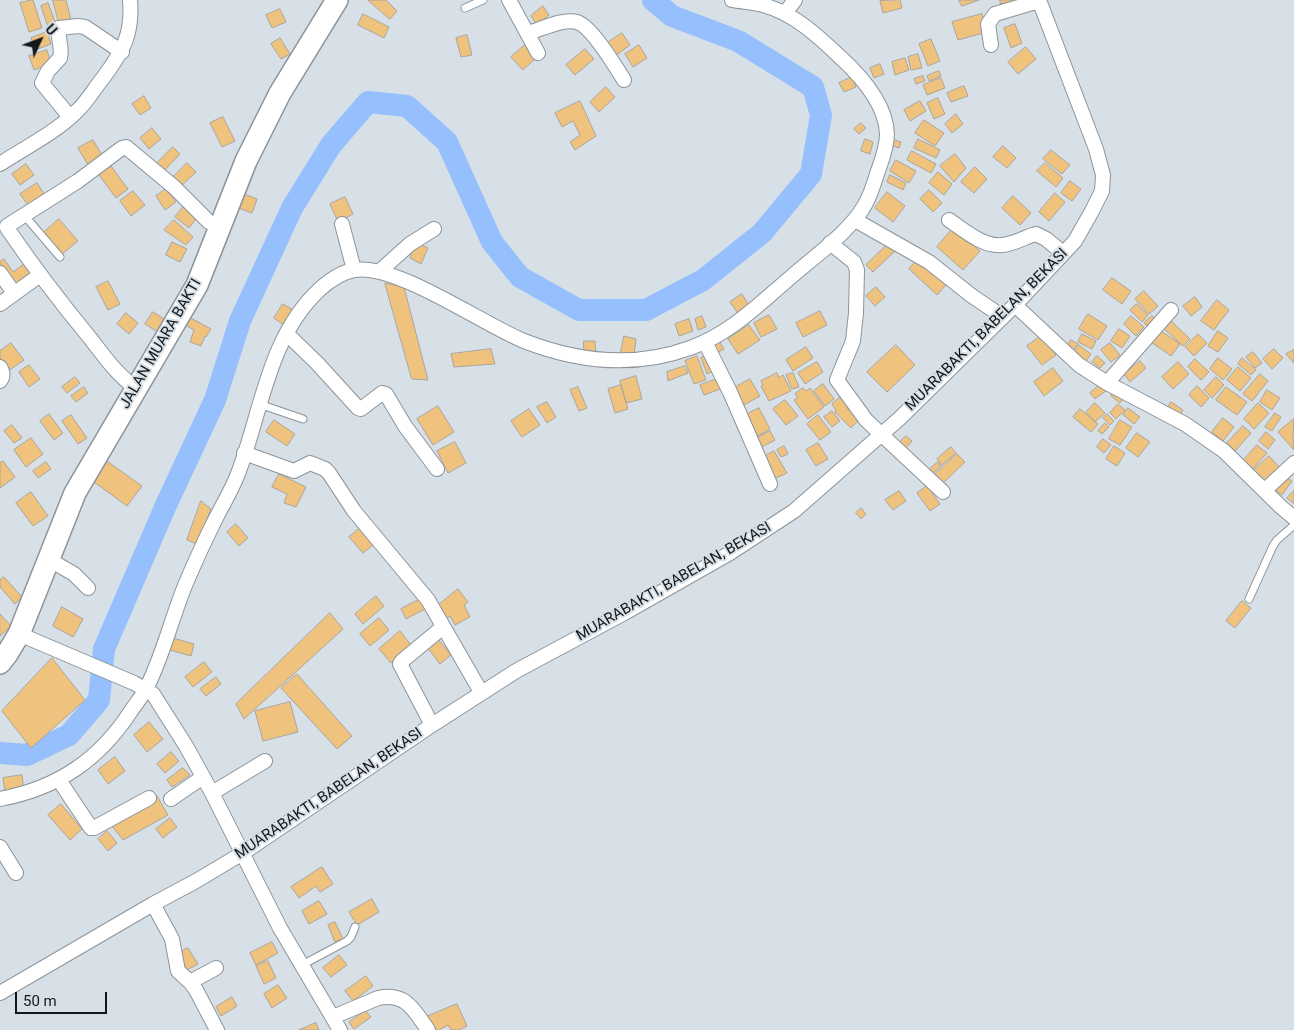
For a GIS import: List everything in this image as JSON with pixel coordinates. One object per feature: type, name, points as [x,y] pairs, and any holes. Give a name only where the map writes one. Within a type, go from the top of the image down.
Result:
[{"type":"main road","name":"JALAN MUARA BAKTI","points":[[0,663],[19,634],[74,493],[196,285],[246,160],[280,93],[337,0]]},
{"type":"street","points":[[0,164],[78,110],[122,52],[131,14],[130,0]]},
{"type":"street","points":[[509,0],[538,53]]},
{"type":"street","points":[[0,799],[27,792],[58,780],[78,768],[108,741],[122,725],[172,625],[184,587],[240,470],[271,369],[287,334],[302,308],[321,288],[338,276],[354,270],[380,271],[432,293],[523,340],[561,353],[606,361],[653,358],[675,353],[720,335],[759,306],[854,220],[868,200],[884,152],[887,133],[882,111],[867,87],[843,60],[810,30],[785,13],[763,5],[732,0]]},
{"type":"street","points":[[785,13],[795,0]]},
{"type":"street","points":[[991,45],[988,24],[995,14],[1039,1]]},
{"type":"street","name":"MUARABAKTI, BABELAN, BEKASI","points":[[0,993],[243,853],[481,692],[694,574],[775,524],[818,490],[882,434],[1015,306],[1075,240],[1102,190],[1103,175],[1096,149],[1039,1]]},
{"type":"street","points":[[528,33],[567,21],[576,21],[582,24],[601,46],[624,80]]},
{"type":"street","points":[[70,117],[42,83],[48,71],[60,58],[59,28],[85,27],[122,52]]},
{"type":"street","points":[[136,388],[122,379],[40,275],[7,228],[7,225],[78,181],[126,147],[174,187],[209,222],[220,226]]},
{"type":"street","points":[[854,220],[929,262],[972,296],[1003,317]]},
{"type":"street","points":[[949,220],[991,244],[1006,244],[1036,234],[1046,239],[1063,253]]},
{"type":"street","points":[[342,224],[354,270]]},
{"type":"street","points":[[380,271],[410,244],[434,229]]},
{"type":"street","points":[[830,243],[854,262],[857,270],[853,341],[837,380],[866,420],[943,492]]},
{"type":"street","points":[[0,273],[14,293]]},
{"type":"street","points":[[0,304],[40,275]]},
{"type":"street","points":[[1015,306],[1068,356],[1107,383],[1184,424],[1224,452],[1294,518]]},
{"type":"street","points":[[1107,383],[1171,310]]},
{"type":"street","points":[[287,334],[318,363],[358,408],[361,409],[370,401],[375,400],[382,392],[386,394],[405,426],[437,469]]},
{"type":"street","points":[[705,342],[730,392],[770,484]]},
{"type":"street","points":[[0,367],[3,371],[0,381]]},
{"type":"street","points":[[244,453],[294,470],[310,463],[325,469],[329,473],[354,511],[428,600],[481,692]]},
{"type":"street","points":[[1264,490],[1294,462]]},
{"type":"street","points":[[48,559],[74,574],[88,588]]},
{"type":"street","points":[[432,725],[400,664],[443,628]]},
{"type":"street","points":[[19,634],[140,686],[153,694],[212,793],[280,928],[340,1030]]},
{"type":"street","points":[[212,793],[265,760]]},
{"type":"street","points":[[171,799],[203,777]]},
{"type":"street","points":[[58,780],[91,828],[149,798]]},
{"type":"street","points":[[0,847],[16,873]]},
{"type":"street","points":[[153,904],[172,939],[178,971],[190,982],[200,996],[217,1030]]},
{"type":"street","points":[[190,982],[216,968]]},
{"type":"street","points":[[333,1017],[378,998],[395,998],[404,1000],[412,1007],[428,1030]]},
{"type":"lane","points":[[465,8],[483,0]]},
{"type":"lane","points":[[24,215],[60,257]]},
{"type":"lane","points":[[259,404],[304,420]]},
{"type":"lane","points":[[1249,599],[1273,546],[1294,525]]},
{"type":"lane","points":[[302,965],[347,940],[351,937],[355,927]]},
{"type":"building","points":[[33,0],[42,28],[29,32],[20,3]]},
{"type":"building","points":[[53,0],[66,0],[71,20],[59,23]]},
{"type":"building","points":[[368,0],[386,0],[397,11],[390,19]]},
{"type":"building","points":[[900,0],[902,8],[883,13],[880,1]]},
{"type":"building","points":[[959,0],[979,0],[962,6]]},
{"type":"building","points":[[1000,0],[1018,0],[1018,1],[1001,4]]},
{"type":"building","points":[[48,3],[56,24],[48,27],[41,6]]},
{"type":"building","points":[[543,6],[549,15],[537,25],[531,16]]},
{"type":"building","points":[[280,9],[286,22],[272,28],[266,15]]},
{"type":"building","points":[[363,14],[389,27],[384,38],[358,25]]},
{"type":"building","points":[[982,14],[987,32],[958,40],[952,22]]},
{"type":"building","points":[[1015,24],[1022,43],[1011,48],[1004,28]]},
{"type":"building","points":[[47,32],[51,44],[35,50],[31,38]]},
{"type":"building","points":[[622,33],[630,45],[615,56],[606,44]]},
{"type":"building","points":[[467,35],[472,55],[461,57],[456,38]]},
{"type":"building","points":[[280,38],[290,54],[281,59],[271,44]]},
{"type":"building","points":[[931,39],[940,61],[928,66],[919,44]]},
{"type":"building","points":[[526,44],[537,57],[523,70],[511,57]]},
{"type":"building","points":[[639,45],[647,58],[633,67],[625,54]]},
{"type":"building","points":[[1026,47],[1036,59],[1018,74],[1008,62]]},
{"type":"building","points":[[585,49],[594,59],[575,75],[566,65]]},
{"type":"building","points":[[47,50],[51,64],[34,70],[29,56]]},
{"type":"building","points":[[918,54],[922,68],[911,70],[908,57]]},
{"type":"building","points":[[905,58],[909,70],[895,75],[892,62]]},
{"type":"building","points":[[880,64],[884,74],[874,78],[870,68]]},
{"type":"building","points":[[939,71],[941,76],[929,81],[927,76]]},
{"type":"building","points":[[923,76],[925,81],[916,84],[914,79]]},
{"type":"building","points":[[852,77],[856,87],[844,92],[839,83]]},
{"type":"building","points":[[941,78],[945,88],[927,95],[923,85]]},
{"type":"building","points":[[964,86],[968,96],[951,102],[947,93]]},
{"type":"building","points":[[606,87],[615,97],[599,112],[590,102]]},
{"type":"building","points":[[144,96],[151,108],[140,115],[132,104]]},
{"type":"building","points":[[938,98],[945,114],[934,119],[927,103]]},
{"type":"building","points":[[580,101],[596,136],[575,150],[570,142],[580,135],[573,121],[562,127],[555,113]]},
{"type":"building","points":[[920,101],[926,111],[910,121],[904,110]]},
{"type":"building","points":[[956,114],[963,124],[952,133],[945,124]]},
{"type":"building","points":[[223,117],[235,141],[222,147],[210,123]]},
{"type":"building","points":[[924,120],[944,133],[935,146],[915,133]]},
{"type":"building","points":[[861,123],[866,128],[859,134],[854,129]]},
{"type":"building","points":[[152,128],[161,139],[149,149],[140,138]]},
{"type":"building","points":[[865,139],[873,142],[870,154],[861,151]]},
{"type":"building","points":[[892,139],[901,142],[899,148],[890,145]]},
{"type":"building","points":[[918,139],[940,150],[936,158],[914,148]]},
{"type":"building","points":[[93,140],[103,157],[88,165],[78,148]]},
{"type":"building","points":[[1003,146],[1016,158],[1007,168],[993,157]]},
{"type":"building","points":[[173,147],[180,154],[162,173],[154,166]]},
{"type":"building","points":[[1051,150],[1070,165],[1062,174],[1043,159]]},
{"type":"building","points":[[912,151],[936,164],[931,173],[907,160]]},
{"type":"building","points":[[955,154],[966,168],[954,182],[940,166]]},
{"type":"building","points":[[896,160],[916,171],[909,183],[890,171]]},
{"type":"building","points":[[108,162],[128,189],[116,198],[96,171]]},
{"type":"building","points":[[187,163],[196,172],[181,186],[173,177]]},
{"type":"building","points":[[1045,163],[1063,178],[1056,187],[1037,171]]},
{"type":"building","points":[[26,164],[34,175],[20,185],[12,174]]},
{"type":"building","points":[[975,167],[987,179],[974,193],[961,182]]},
{"type":"building","points":[[938,172],[952,184],[944,195],[929,183]]},
{"type":"building","points":[[890,175],[906,183],[903,190],[887,182]]},
{"type":"building","points":[[1070,181],[1081,189],[1072,201],[1061,193]]},
{"type":"building","points":[[37,183],[46,197],[30,208],[20,194]]},
{"type":"building","points":[[166,189],[176,202],[165,210],[156,196]]},
{"type":"building","points":[[929,190],[942,203],[933,212],[920,199]]},
{"type":"building","points":[[133,191],[145,205],[131,216],[120,201]]},
{"type":"building","points":[[887,192],[905,206],[893,222],[875,208]]},
{"type":"building","points":[[241,193],[257,199],[252,213],[236,207]]},
{"type":"building","points":[[1055,193],[1065,202],[1049,221],[1039,212]]},
{"type":"building","points":[[1013,196],[1031,213],[1020,225],[1002,208]]},
{"type":"building","points":[[345,197],[353,214],[338,222],[330,204]]},
{"type":"building","points":[[184,206],[198,216],[189,228],[175,217]]},
{"type":"building","points":[[59,219],[78,241],[61,255],[43,233]]},
{"type":"building","points":[[174,220],[193,237],[186,245],[164,230]]},
{"type":"building","points":[[953,228],[980,251],[963,270],[937,247]]},
{"type":"building","points":[[172,242],[187,249],[180,262],[166,255]]},
{"type":"building","points":[[416,243],[428,248],[421,264],[410,258]]},
{"type":"building","points":[[889,243],[896,250],[873,272],[866,265]]},
{"type":"building","points":[[4,259],[13,272],[28,261],[36,273],[16,288],[0,271],[0,262]]},
{"type":"building","points":[[918,259],[946,285],[937,295],[909,269]]},
{"type":"building","points":[[1112,278],[1131,291],[1122,304],[1103,290]]},
{"type":"building","points":[[108,281],[120,304],[108,310],[96,287]]},
{"type":"building","points":[[385,283],[404,287],[428,380],[412,379]]},
{"type":"building","points":[[876,287],[885,297],[875,306],[866,296]]},
{"type":"building","points":[[1144,291],[1158,306],[1149,314],[1135,299]]},
{"type":"building","points":[[742,294],[750,307],[739,315],[730,302]]},
{"type":"building","points":[[1195,297],[1202,307],[1191,316],[1183,306]]},
{"type":"building","points":[[1217,300],[1229,310],[1214,330],[1201,321]]},
{"type":"building","points":[[283,304],[295,311],[285,326],[274,318]]},
{"type":"building","points":[[1137,304],[1148,315],[1142,322],[1130,310]]},
{"type":"building","points":[[820,311],[827,325],[803,337],[796,323]]},
{"type":"building","points":[[153,312],[167,321],[159,333],[145,324]]},
{"type":"building","points":[[126,313],[138,323],[129,334],[117,324]]},
{"type":"building","points":[[1088,314],[1107,326],[1098,340],[1079,329]]},
{"type":"building","points":[[769,315],[777,329],[761,337],[754,323]]},
{"type":"building","points":[[702,316],[706,327],[698,330],[695,319]]},
{"type":"building","points":[[1131,316],[1144,327],[1136,336],[1124,324]]},
{"type":"building","points":[[1152,316],[1157,321],[1149,328],[1144,323]]},
{"type":"building","points":[[189,317],[211,329],[205,336],[201,346],[190,342],[194,330],[185,325]]},
{"type":"building","points":[[1168,318],[1190,339],[1183,346],[1161,326]]},
{"type":"building","points":[[689,319],[693,331],[679,336],[675,324]]},
{"type":"building","points":[[749,325],[760,340],[738,354],[728,339]]},
{"type":"building","points":[[1119,329],[1130,336],[1122,348],[1111,341]]},
{"type":"building","points":[[1160,330],[1180,344],[1171,356],[1151,342]]},
{"type":"building","points":[[1218,331],[1228,338],[1218,352],[1208,346]]},
{"type":"building","points":[[1082,334],[1096,341],[1092,349],[1078,342]]},
{"type":"building","points":[[1198,334],[1207,343],[1194,356],[1185,347]]},
{"type":"building","points":[[624,336],[636,339],[634,355],[621,352]]},
{"type":"building","points":[[1041,336],[1056,355],[1042,365],[1027,346]]},
{"type":"building","points":[[1071,340],[1078,344],[1073,350],[1067,346]]},
{"type":"building","points":[[584,341],[595,341],[596,356],[584,356]]},
{"type":"building","points":[[719,341],[724,349],[715,354],[711,346]]},
{"type":"building","points":[[11,343],[24,360],[8,371],[0,359],[0,351]]},
{"type":"building","points":[[1110,343],[1120,355],[1111,362],[1101,350]]},
{"type":"building","points":[[896,345],[915,365],[887,392],[867,372]]},
{"type":"building","points":[[1079,345],[1091,354],[1086,361],[1074,352]]},
{"type":"building","points":[[806,347],[813,358],[793,371],[786,360]]},
{"type":"building","points":[[491,349],[495,364],[454,367],[451,354]]},
{"type":"building","points":[[1274,349],[1283,358],[1272,369],[1263,359]]},
{"type":"building","points":[[1294,350],[1294,363],[1286,354]]},
{"type":"building","points":[[1253,352],[1262,363],[1255,368],[1246,357]]},
{"type":"building","points":[[709,354],[716,370],[707,374],[701,358]]},
{"type":"building","points":[[697,356],[706,380],[694,384],[685,361]]},
{"type":"building","points":[[1097,356],[1105,363],[1100,368],[1092,362]]},
{"type":"building","points":[[1218,358],[1232,369],[1223,380],[1210,369]]},
{"type":"building","points":[[1242,358],[1256,370],[1251,375],[1238,364]]},
{"type":"building","points":[[1195,359],[1209,372],[1201,380],[1188,367]]},
{"type":"building","points":[[1140,361],[1146,368],[1130,382],[1124,374]]},
{"type":"building","points":[[817,362],[823,372],[805,384],[798,373]]},
{"type":"building","points":[[1178,362],[1189,374],[1173,389],[1162,377]]},
{"type":"building","points":[[29,365],[40,379],[29,387],[19,372]]},
{"type":"building","points":[[685,366],[688,373],[668,381],[667,372]]},
{"type":"building","points":[[1238,367],[1251,378],[1240,391],[1227,380]]},
{"type":"building","points":[[1053,368],[1063,381],[1044,396],[1034,382]]},
{"type":"building","points":[[777,373],[779,378],[783,375],[791,391],[769,401],[761,386],[763,385],[761,381]]},
{"type":"building","points":[[793,373],[799,387],[792,389],[786,375]]},
{"type":"building","points":[[1260,374],[1268,381],[1252,401],[1243,394]]},
{"type":"building","points":[[636,376],[642,399],[626,403],[620,381]]},
{"type":"building","points":[[75,377],[80,383],[67,393],[62,387]]},
{"type":"building","points":[[1216,377],[1224,385],[1212,398],[1204,390]]},
{"type":"building","points":[[720,378],[723,388],[704,395],[700,385]]},
{"type":"building","points":[[750,379],[760,396],[744,405],[734,388]]},
{"type":"building","points":[[823,384],[834,399],[825,406],[814,391]]},
{"type":"building","points":[[1101,384],[1107,390],[1095,399],[1090,393]]},
{"type":"building","points":[[621,385],[628,409],[615,413],[608,389]]},
{"type":"building","points":[[1197,386],[1209,398],[1201,407],[1189,395]]},
{"type":"building","points":[[84,387],[88,393],[76,402],[71,396]]},
{"type":"building","points":[[578,387],[587,408],[579,411],[570,390]]},
{"type":"building","points":[[1226,387],[1247,402],[1237,415],[1216,400]]},
{"type":"building","points":[[803,388],[806,391],[810,388],[824,407],[808,419],[794,400],[798,398],[795,394]]},
{"type":"building","points":[[1267,390],[1280,398],[1272,410],[1260,402]]},
{"type":"building","points":[[1115,391],[1124,398],[1120,403],[1111,396]]},
{"type":"building","points":[[844,394],[852,404],[847,408],[859,420],[851,428],[835,412],[832,404]]},
{"type":"building","points":[[785,400],[798,416],[786,425],[773,409]]},
{"type":"building","points":[[547,402],[556,417],[547,423],[537,407]]},
{"type":"building","points":[[1171,402],[1183,410],[1178,418],[1166,411]]},
{"type":"building","points":[[1095,403],[1105,413],[1095,422],[1086,412]]},
{"type":"building","points":[[1258,403],[1269,413],[1254,429],[1244,419]]},
{"type":"building","points":[[1118,404],[1125,410],[1116,419],[1110,413]]},
{"type":"building","points":[[438,406],[454,432],[433,445],[417,419]]},
{"type":"building","points":[[759,408],[770,429],[758,436],[746,415]]},
{"type":"building","points":[[1128,408],[1140,417],[1134,424],[1123,415]]},
{"type":"building","points":[[529,409],[540,425],[522,437],[511,421]]},
{"type":"building","points":[[1080,409],[1098,424],[1091,432],[1073,417]]},
{"type":"building","points":[[832,411],[840,421],[832,427],[824,417]]},
{"type":"building","points":[[1275,413],[1281,417],[1272,431],[1265,427]]},
{"type":"building","points":[[49,414],[63,433],[54,440],[40,421]]},
{"type":"building","points":[[1107,414],[1114,421],[1110,425],[1103,418]]},
{"type":"building","points":[[71,415],[87,438],[78,444],[62,421]]},
{"type":"building","points":[[818,415],[831,432],[820,440],[807,424]]},
{"type":"building","points":[[1223,418],[1234,427],[1223,441],[1212,432]]},
{"type":"building","points":[[1294,419],[1293,439],[1294,450],[1278,432]]},
{"type":"building","points":[[274,420],[295,434],[287,446],[266,432]]},
{"type":"building","points":[[1120,420],[1132,427],[1120,445],[1109,439]]},
{"type":"building","points":[[1105,423],[1109,427],[1102,434],[1098,431]]},
{"type":"building","points":[[12,425],[22,438],[14,443],[4,431]]},
{"type":"building","points":[[1243,426],[1251,433],[1235,451],[1227,443]]},
{"type":"building","points":[[770,431],[775,440],[760,448],[755,439]]},
{"type":"building","points":[[1266,432],[1275,440],[1268,449],[1259,441]]},
{"type":"building","points":[[1137,433],[1150,442],[1138,457],[1126,448]]},
{"type":"building","points":[[906,436],[912,441],[906,448],[900,442]]},
{"type":"building","points":[[31,438],[43,454],[26,467],[14,450]]},
{"type":"building","points":[[1103,439],[1111,445],[1104,453],[1097,447]]},
{"type":"building","points":[[455,442],[466,463],[448,473],[437,451]]},
{"type":"building","points":[[818,443],[828,459],[816,466],[806,450]]},
{"type":"building","points":[[1257,445],[1267,453],[1252,470],[1242,462]]},
{"type":"building","points":[[784,446],[788,454],[781,457],[777,450]]},
{"type":"building","points":[[1114,446],[1125,453],[1117,466],[1106,459]]},
{"type":"building","points":[[951,447],[956,453],[942,465],[937,459]]},
{"type":"building","points":[[774,451],[787,473],[772,480],[760,459]]},
{"type":"building","points":[[957,454],[965,462],[943,483],[935,474]]},
{"type":"building","points":[[1269,456],[1282,470],[1266,484],[1254,470]]},
{"type":"building","points":[[104,459],[142,486],[127,506],[90,479]]},
{"type":"building","points":[[3,461],[15,477],[0,488],[0,463]]},
{"type":"building","points":[[46,462],[51,469],[38,478],[33,471]]},
{"type":"building","points":[[938,462],[941,466],[933,473],[930,469]]},
{"type":"building","points":[[279,474],[306,487],[296,507],[284,503],[287,494],[272,487]]},
{"type":"building","points":[[1285,477],[1292,481],[1282,495],[1275,490]]},
{"type":"building","points":[[927,486],[940,504],[930,511],[917,493]]},
{"type":"building","points":[[899,491],[906,501],[893,510],[885,500]]},
{"type":"building","points":[[1294,491],[1294,504],[1287,498]]},
{"type":"building","points":[[31,492],[48,516],[33,526],[16,503]]},
{"type":"building","points":[[201,501],[211,509],[197,544],[187,540]]},
{"type":"building","points":[[861,508],[866,514],[861,519],[856,513]]},
{"type":"building","points":[[236,524],[248,538],[239,546],[227,532]]},
{"type":"building","points":[[360,528],[373,545],[363,553],[349,537]]},
{"type":"building","points":[[4,577],[22,597],[15,604],[0,587],[0,580]]},
{"type":"building","points":[[458,589],[468,602],[464,605],[470,617],[455,625],[450,616],[445,620],[435,608]]},
{"type":"building","points":[[376,596],[384,606],[363,624],[355,614]]},
{"type":"building","points":[[420,599],[425,609],[406,619],[401,609]]},
{"type":"building","points":[[1242,601],[1251,608],[1235,628],[1226,621]]},
{"type":"building","points":[[62,607],[83,619],[73,637],[53,626]]},
{"type":"building","points":[[330,613],[343,629],[244,719],[236,704]]},
{"type":"building","points":[[0,614],[11,626],[0,636]]},
{"type":"building","points":[[379,618],[389,630],[370,646],[360,634]]},
{"type":"building","points":[[400,631],[411,645],[391,663],[379,649]]},
{"type":"building","points":[[173,638],[194,644],[191,656],[170,650]]},
{"type":"building","points":[[438,639],[451,655],[440,664],[427,647]]},
{"type":"building","points":[[52,658],[85,700],[31,748],[2,711]]},
{"type":"building","points":[[204,662],[212,672],[193,687],[185,677]]},
{"type":"building","points":[[297,674],[352,736],[337,749],[281,688]]},
{"type":"building","points":[[216,677],[221,684],[206,696],[200,689]]},
{"type":"building","points":[[290,702],[298,732],[263,741],[255,711]]},
{"type":"building","points":[[149,722],[163,739],[147,752],[134,735]]},
{"type":"building","points":[[171,752],[179,761],[165,773],[157,764]]},
{"type":"building","points":[[115,757],[125,771],[108,784],[98,770]]},
{"type":"building","points":[[183,768],[190,775],[172,787],[167,780]]},
{"type":"building","points":[[22,775],[24,791],[5,793],[3,778]]},
{"type":"building","points":[[157,796],[168,815],[123,840],[111,825]]},
{"type":"building","points":[[61,804],[82,829],[70,840],[48,815]]},
{"type":"building","points":[[170,818],[177,827],[163,838],[156,829]]},
{"type":"building","points":[[107,831],[117,843],[108,851],[98,839]]},
{"type":"building","points":[[322,867],[333,884],[320,892],[316,886],[299,898],[291,887]]},
{"type":"building","points":[[372,899],[379,912],[357,925],[349,912]]},
{"type":"building","points":[[319,901],[327,914],[309,924],[302,911]]},
{"type":"building","points":[[335,922],[343,939],[335,942],[328,925]]},
{"type":"building","points":[[272,942],[278,953],[256,965],[250,953]]},
{"type":"building","points":[[188,948],[198,964],[187,970],[177,954]]},
{"type":"building","points":[[339,955],[347,965],[331,977],[323,968]]},
{"type":"building","points":[[268,961],[276,978],[264,984],[256,966]]},
{"type":"building","points":[[366,976],[373,986],[353,1001],[345,991]]},
{"type":"building","points":[[278,985],[287,998],[272,1008],[264,994]]},
{"type":"building","points":[[232,997],[237,1006],[221,1016],[216,1007]]},
{"type":"building","points":[[457,1004],[467,1026],[459,1030],[451,1030],[448,1025],[439,1030],[432,1030],[426,1017]]},
{"type":"building","points":[[366,1011],[371,1017],[354,1029],[349,1022]]},
{"type":"building","points":[[316,1023],[319,1030],[299,1030]]},
{"type":"waterway","points":[[0,753],[27,755],[69,735],[99,700],[104,649],[166,505],[215,400],[240,321],[292,208],[331,145],[368,102],[407,106],[447,142],[492,242],[520,277],[579,310],[646,310],[703,280],[762,233],[811,174],[821,115],[813,87],[738,41],[672,16],[653,0]]}]
